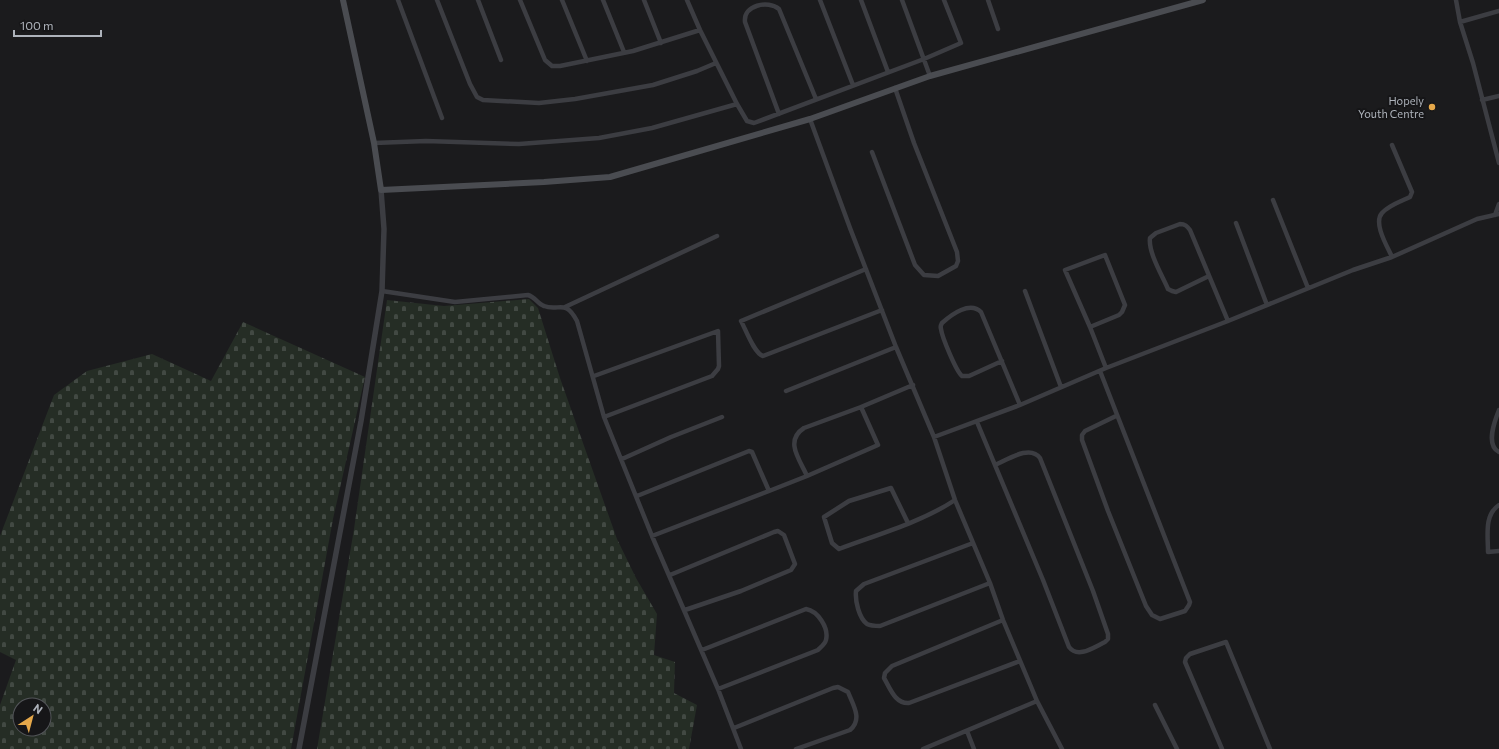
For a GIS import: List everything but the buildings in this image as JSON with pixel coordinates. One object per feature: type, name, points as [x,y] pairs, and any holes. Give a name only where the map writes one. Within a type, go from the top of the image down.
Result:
[{"type":"main road","points":[[343,0],[374,144],[381,190],[544,182],[610,177],[810,119],[930,76],[1203,0]]},
{"type":"street","points":[[398,0],[442,118]]},
{"type":"street","points":[[437,0],[470,84],[477,96],[483,100],[539,103],[575,99],[653,85],[697,71],[716,63]]},
{"type":"street","points":[[478,0],[501,60]]},
{"type":"street","points":[[520,0],[546,62],[552,66],[587,61],[661,43],[700,30]]},
{"type":"street","points":[[562,0],[587,61]]},
{"type":"street","points":[[604,0],[624,52]]},
{"type":"street","points":[[644,0],[661,43]]},
{"type":"street","points":[[687,0],[716,63],[744,117],[750,123],[759,122],[924,59],[961,43],[944,0]]},
{"type":"street","points":[[820,0],[853,85]]},
{"type":"street","points":[[861,0],[888,72]]},
{"type":"street","points":[[902,0],[930,76]]},
{"type":"street","points":[[988,0],[998,29]]},
{"type":"street","points":[[1456,0],[1460,22],[1473,63],[1499,163]]},
{"type":"street","points":[[779,114],[745,22],[746,14],[753,7],[768,3],[779,9],[816,99]]},
{"type":"street","points":[[1460,22],[1499,11]]},
{"type":"street","points":[[872,152],[919,271],[924,275],[938,276],[956,266],[958,261],[957,252],[914,143],[895,88]]},
{"type":"street","points":[[1482,100],[1499,96]]},
{"type":"street","points":[[374,144],[426,140],[519,144],[599,138],[652,128],[737,104]]},
{"type":"street","points":[[810,119],[896,347],[934,437],[955,500],[1037,701],[1062,749]]},
{"type":"street","points":[[1392,145],[1412,192],[1410,197],[1383,212],[1379,219],[1379,226],[1392,257]]},
{"type":"street","points":[[299,749],[361,421],[382,291],[384,229],[381,190]]},
{"type":"street","points":[[1273,200],[1308,288]]},
{"type":"street","points":[[934,437],[1020,405],[1106,368],[1228,321],[1353,270],[1392,257],[1477,219],[1497,215],[1499,204]]},
{"type":"street","points":[[1236,223],[1267,305]]},
{"type":"street","points":[[1209,276],[1176,292],[1172,291],[1168,288],[1154,258],[1149,241],[1150,238],[1156,233],[1180,224],[1184,224],[1190,230],[1228,321]]},
{"type":"street","points":[[382,291],[455,302],[528,295],[544,306],[565,307],[716,236]]},
{"type":"street","points":[[1090,327],[1119,315],[1125,305],[1106,255],[1065,270],[1106,368]]},
{"type":"street","points":[[866,269],[741,321],[759,354],[763,356],[882,310]]},
{"type":"street","points":[[1025,291],[1061,387]]},
{"type":"street","points":[[565,307],[571,311],[577,321],[594,376],[604,417],[652,536],[702,650],[741,749]]},
{"type":"street","points":[[1002,362],[969,376],[962,376],[957,371],[943,335],[941,329],[942,323],[959,311],[969,307],[978,308],[984,318],[1020,405]]},
{"type":"street","points":[[594,376],[718,331],[719,366],[712,376],[604,417]]},
{"type":"street","points":[[786,391],[896,347]]},
{"type":"street","points":[[1100,371],[1116,416],[1190,602],[1185,611],[1160,619],[1152,615],[1143,599],[1082,440],[1082,435],[1085,431],[1116,416]]},
{"type":"street","points":[[807,476],[794,447],[794,441],[799,432],[804,428],[861,407],[913,385]]},
{"type":"street","points":[[652,536],[807,476],[878,445],[861,407]]},
{"type":"street","points":[[1499,410],[1492,430],[1493,445],[1499,452]]},
{"type":"street","points":[[622,459],[671,437],[722,417]]},
{"type":"street","points":[[977,422],[1043,580],[1069,647],[1074,652],[1079,653],[1105,642],[1108,639],[1108,634],[1093,591],[1040,458],[1035,453],[1028,452],[995,465]]},
{"type":"street","points":[[637,496],[749,450],[752,452],[769,491]]},
{"type":"street","points":[[908,523],[892,488],[849,501],[824,517],[832,543],[839,549],[908,523],[944,508],[955,500]]},
{"type":"street","points":[[1499,505],[1493,510],[1488,519],[1488,552],[1499,551]]},
{"type":"street","points":[[670,575],[774,532],[778,531],[784,535],[795,564],[791,570],[741,591],[685,610]]},
{"type":"street","points":[[973,544],[864,584],[856,591],[855,597],[859,609],[866,623],[880,626],[990,583]]},
{"type":"street","points":[[702,650],[806,609],[818,615],[826,631],[825,642],[818,650],[718,689]]},
{"type":"street","points":[[1003,620],[892,666],[885,673],[884,678],[897,700],[904,704],[1020,661]]},
{"type":"street","points":[[1222,749],[1185,662],[1186,658],[1190,654],[1226,642],[1270,749]]},
{"type":"street","points":[[734,728],[833,688],[838,687],[848,692],[857,714],[855,726],[850,730],[796,749]]},
{"type":"street","points":[[926,748],[1037,701]]},
{"type":"street","points":[[1155,705],[1177,749]]},
{"type":"street","points":[[967,731],[974,749]]},
{"type":"green space","points":[[529,299],[538,308],[560,378],[617,539],[636,578],[657,614],[654,655],[675,662],[674,693],[697,705],[689,749],[317,749],[354,529],[387,300],[444,306]]},
{"type":"green space","points":[[243,322],[365,377],[333,519],[291,749],[0,749],[0,705],[16,660],[0,652],[0,536],[54,395],[87,371],[152,354],[211,381]]},
{"type":"place","name":"Hopely Youth Centre","points":[[1432,107]]}]
